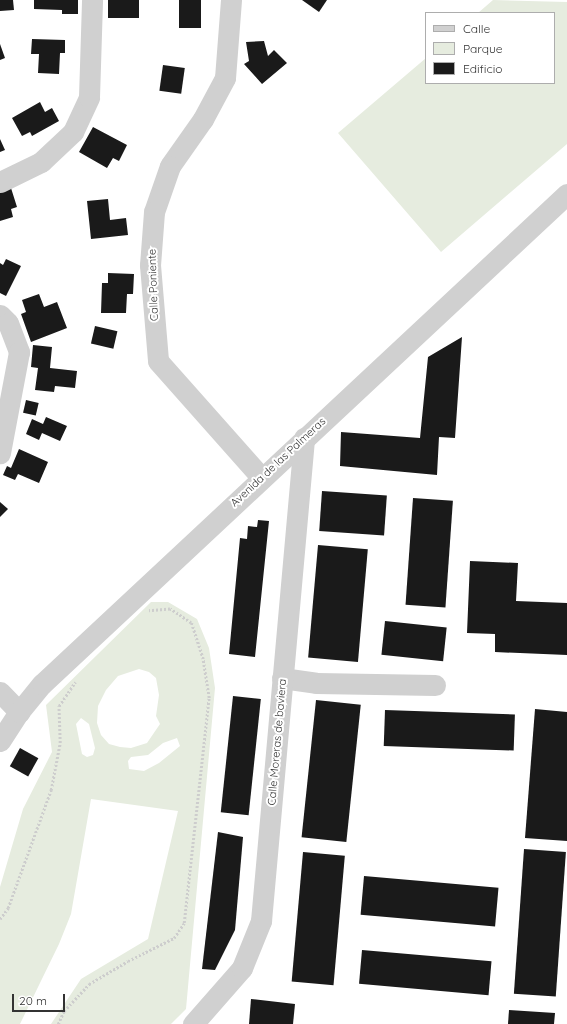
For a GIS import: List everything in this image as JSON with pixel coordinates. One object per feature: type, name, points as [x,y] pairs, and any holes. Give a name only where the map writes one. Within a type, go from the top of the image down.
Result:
[{"type":"street","points":[[0,182],[41,162],[73,132],[89,97],[92,0]]},
{"type":"street","name":"Calle Poniente","points":[[231,0],[225,78],[203,119],[170,166],[154,212],[150,265],[158,361],[261,477]]},
{"type":"street","name":"Avenida de las Palmeras","points":[[0,741],[19,712],[42,684],[261,477],[567,194]]},
{"type":"street","points":[[0,316],[8,323],[19,352],[0,453]]},
{"type":"street","name":"Calle Moreras de baviera","points":[[193,1024],[242,968],[261,921],[304,438]]},
{"type":"street","points":[[282,678],[316,683],[435,685]]},
{"type":"street","points":[[0,692],[19,712]]},
{"type":"path","points":[[58,1024],[64,1012],[89,984],[128,960],[174,938],[184,923],[209,698],[207,682],[203,659],[191,623],[170,609],[148,611],[143,616]]},
{"type":"path","points":[[0,919],[8,908],[51,790],[60,743],[59,706],[76,681]]},
{"type":"green space","points":[[493,0],[567,2],[567,144],[441,252],[338,133],[425,59],[425,84],[555,84],[555,12],[479,12]]},
{"type":"green space","points":[[151,602],[168,602],[197,619],[209,648],[215,688],[186,1009],[171,1024],[51,1024],[81,979],[148,939],[178,811],[91,799],[71,914],[59,944],[20,1024],[0,1024],[0,887],[23,809],[52,752],[46,705]],"holes":[[[139,669],[149,672],[156,678],[159,695],[156,716],[160,724],[147,743],[131,748],[109,744],[101,735],[97,723],[98,706],[106,690],[118,676]],[[81,718],[89,724],[95,748],[93,755],[87,757],[82,754],[76,724]],[[177,738],[180,746],[159,763],[144,771],[129,769],[128,761],[131,757],[148,755],[163,743]]]},
{"type":"building","points":[[0,0],[13,0],[14,10],[0,11]]},
{"type":"building","points":[[34,0],[78,0],[78,14],[62,14],[62,10],[34,9]]},
{"type":"building","points":[[108,0],[139,0],[139,18],[108,18]]},
{"type":"building","points":[[179,0],[201,0],[201,28],[179,28]]},
{"type":"building","points":[[302,0],[327,0],[319,12]]},
{"type":"building","points":[[32,39],[65,40],[65,53],[60,53],[59,74],[38,73],[39,54],[31,54]]},
{"type":"building","points":[[264,41],[268,56],[274,50],[287,63],[262,84],[244,64],[249,61],[246,42]]},
{"type":"building","points":[[0,44],[5,58],[0,60]]},
{"type":"building","points":[[163,65],[185,68],[181,94],[159,91]]},
{"type":"building","points":[[40,102],[45,112],[52,108],[59,121],[32,136],[30,132],[22,136],[12,118]]},
{"type":"building","points":[[93,127],[127,145],[119,161],[113,158],[107,168],[79,152]]},
{"type":"building","points":[[0,139],[5,150],[0,152]]},
{"type":"building","points":[[11,188],[17,207],[11,209],[13,217],[0,221],[0,191]]},
{"type":"building","points":[[108,199],[110,220],[126,218],[128,235],[91,239],[87,201]]},
{"type":"building","points":[[6,259],[21,266],[6,296],[0,293],[0,263],[3,265]]},
{"type":"building","points":[[108,273],[134,274],[133,294],[127,294],[126,313],[101,313],[102,283],[108,283]]},
{"type":"building","points":[[39,294],[44,307],[57,302],[67,328],[31,342],[21,314],[26,312],[22,300]]},
{"type":"building","points":[[95,326],[117,331],[113,349],[91,344]]},
{"type":"building","points":[[462,337],[455,438],[439,437],[437,475],[340,466],[341,432],[420,438],[428,357]]},
{"type":"building","points":[[33,345],[52,347],[50,368],[77,371],[75,388],[55,386],[54,392],[35,390],[38,368],[31,367]]},
{"type":"building","points":[[26,400],[39,403],[36,416],[23,413]]},
{"type":"building","points":[[46,417],[67,426],[60,441],[42,433],[39,440],[26,434],[32,419],[43,424]]},
{"type":"building","points":[[19,449],[48,462],[39,483],[18,474],[15,480],[3,475],[7,466],[11,468]]},
{"type":"building","points":[[322,491],[387,496],[384,535],[319,531]]},
{"type":"building","points":[[413,498],[453,501],[445,608],[406,605]]},
{"type":"building","points":[[0,502],[8,509],[0,517]]},
{"type":"building","points":[[258,520],[269,521],[255,657],[229,654],[240,538],[247,539],[248,526],[257,527]]},
{"type":"building","points":[[318,545],[368,549],[358,662],[308,658]]},
{"type":"building","points":[[470,561],[518,563],[516,601],[567,603],[567,655],[495,652],[495,634],[467,633]]},
{"type":"building","points":[[385,621],[447,627],[443,661],[381,655]]},
{"type":"building","points":[[233,696],[261,699],[249,815],[221,812]]},
{"type":"building","points":[[316,700],[361,705],[346,842],[302,837]]},
{"type":"building","points":[[535,709],[567,712],[567,841],[525,838]]},
{"type":"building","points":[[385,710],[515,715],[514,751],[384,746]]},
{"type":"building","points":[[20,748],[38,758],[28,777],[10,766]]},
{"type":"building","points":[[218,832],[243,837],[235,930],[215,970],[202,969]]},
{"type":"building","points":[[524,849],[566,852],[556,997],[514,994]]},
{"type":"building","points":[[303,852],[345,856],[334,985],[292,982]]},
{"type":"building","points":[[364,876],[498,888],[495,927],[361,915]]},
{"type":"building","points":[[362,950],[492,961],[489,995],[359,984]]},
{"type":"building","points":[[251,999],[295,1004],[293,1024],[249,1024]]},
{"type":"building","points":[[509,1010],[555,1013],[554,1024],[508,1024]]}]
